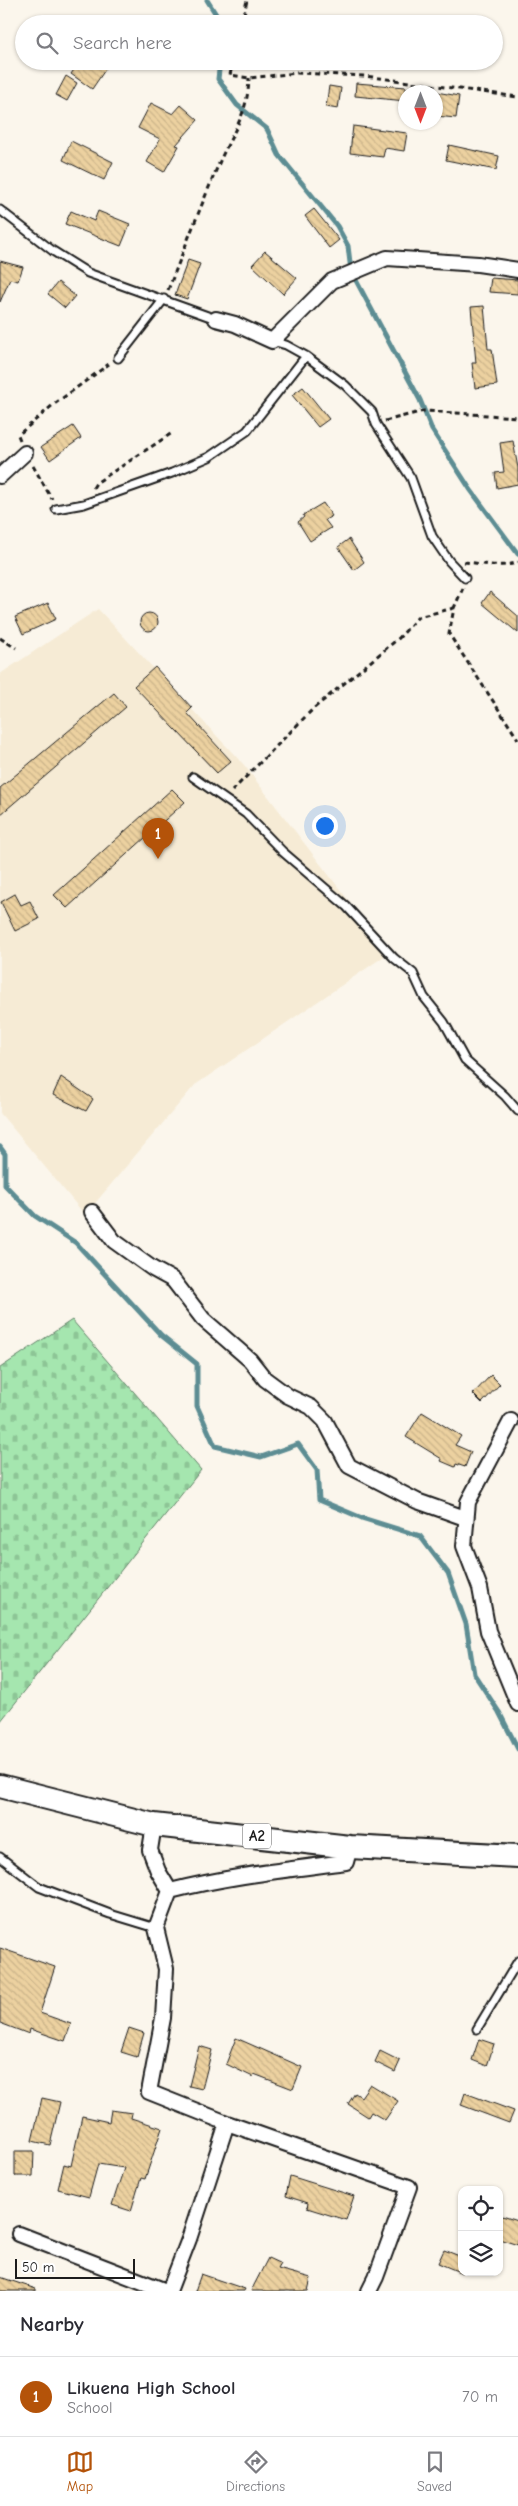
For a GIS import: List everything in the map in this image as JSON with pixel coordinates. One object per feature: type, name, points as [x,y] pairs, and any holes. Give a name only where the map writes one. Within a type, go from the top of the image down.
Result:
[{"type":"main road","name":"A2","points":[[0,1786],[154,1825],[350,1847],[518,1856]]},
{"type":"street","points":[[216,319],[235,324],[272,341],[332,281],[387,258],[478,264],[518,270]]},
{"type":"street","points":[[0,476],[25,453]]},
{"type":"street","points":[[92,1212],[114,1241],[153,1270],[173,1280],[203,1319],[250,1360],[265,1379],[288,1396],[311,1407],[324,1421],[349,1466],[417,1501],[465,1518]]},
{"type":"street","points":[[511,1421],[468,1502],[465,1518],[464,1546],[480,1588],[488,1631],[518,1704]]},
{"type":"street","points":[[154,1825],[150,1850],[158,1871],[170,1891]]},
{"type":"street","points":[[170,1891],[214,1880],[271,1870],[346,1862],[350,1847]]},
{"type":"street","points":[[170,1891],[156,1928],[166,1969],[163,2018],[149,2092],[227,2123],[409,2188],[369,2291]]},
{"type":"street","points":[[19,2234],[168,2291],[190,2239],[227,2123]]},
{"type":"lane","points":[[0,210],[52,251],[88,273],[216,319]]},
{"type":"lane","points":[[118,358],[164,299]]},
{"type":"lane","points":[[272,341],[286,345],[306,356],[345,385],[372,412],[376,424],[411,478],[432,536],[449,561],[465,578]]},
{"type":"lane","points":[[56,509],[84,504],[172,474],[209,457],[247,431],[306,356]]},
{"type":"lane","points":[[193,777],[246,814],[283,852],[346,906],[394,958],[413,973],[424,997],[444,1022],[465,1060],[505,1096],[518,1111]]},
{"type":"lane","points":[[0,1857],[39,1887],[110,1914],[156,1928]]},
{"type":"lane","points":[[477,2029],[518,1961]]},
{"type":"path","points":[[244,15],[247,0]]},
{"type":"path","points":[[231,70],[230,75],[249,78],[297,73],[365,76],[518,97]]},
{"type":"path","points":[[164,299],[221,159],[238,126],[248,90],[249,78]]},
{"type":"path","points":[[56,509],[46,486],[25,453],[18,435],[52,405],[118,358]]},
{"type":"path","points":[[376,424],[424,411],[518,417]]},
{"type":"path","points":[[84,504],[96,483],[172,432]]},
{"type":"path","points":[[449,561],[488,565],[512,565],[518,562]]},
{"type":"path","points":[[465,578],[464,587],[454,608],[448,634],[518,739]]},
{"type":"path","points":[[224,799],[314,709],[392,644],[418,618],[454,608]]},
{"type":"path","points":[[0,638],[16,648]]},
{"type":"shaded area","points":[[98,609],[244,765],[389,953],[195,1085],[85,1215],[0,1113],[0,674]]},
{"type":"green space","points":[[72,1320],[201,1470],[0,1722],[0,1368]]},
{"type":"building","points":[[74,70],[105,70],[92,89],[71,74]]},
{"type":"building","points":[[66,76],[77,83],[67,101],[56,95]]},
{"type":"building","points":[[356,83],[398,86],[398,100],[355,96]]},
{"type":"building","points":[[329,86],[341,88],[338,109],[326,107]]},
{"type":"building","points":[[443,93],[459,96],[456,118],[443,117]]},
{"type":"building","points":[[151,103],[173,114],[181,105],[198,120],[176,145],[179,146],[164,172],[147,162],[160,139],[138,128]]},
{"type":"building","points":[[353,126],[407,133],[404,151],[385,148],[383,157],[350,153]]},
{"type":"building","points":[[71,141],[113,162],[104,180],[63,160]]},
{"type":"building","points":[[449,145],[499,156],[496,170],[446,160]]},
{"type":"building","points":[[314,209],[339,240],[329,248],[305,216]]},
{"type":"building","points":[[71,211],[94,221],[98,211],[130,224],[121,246],[65,224]]},
{"type":"building","points":[[265,251],[297,278],[283,294],[252,265]]},
{"type":"building","points":[[188,260],[200,264],[187,299],[175,295]]},
{"type":"building","points":[[0,261],[23,267],[18,281],[10,279],[0,302]]},
{"type":"building","points":[[491,278],[518,280],[518,294],[489,292]]},
{"type":"building","points":[[58,282],[75,296],[65,308],[48,294]]},
{"type":"building","points":[[484,306],[488,349],[492,349],[497,385],[475,388],[472,363],[476,363],[471,307]]},
{"type":"building","points":[[303,387],[329,419],[318,427],[292,395]]},
{"type":"building","points":[[73,426],[81,438],[50,460],[41,447]]},
{"type":"building","points":[[513,441],[518,468],[518,484],[497,488],[495,473],[504,472],[500,443]]},
{"type":"building","points":[[323,503],[332,516],[325,520],[331,528],[310,541],[298,522],[304,517],[303,515]]},
{"type":"building","points":[[349,539],[364,562],[354,570],[338,547]]},
{"type":"building","points":[[490,592],[518,616],[518,633],[482,603]]},
{"type":"building","points":[[48,603],[56,619],[23,634],[15,617]]},
{"type":"building","points":[[145,613],[153,613],[158,618],[156,629],[145,631],[140,626],[140,618]]},
{"type":"building","points":[[155,667],[192,708],[187,713],[231,761],[217,773],[134,686]]},
{"type":"building","points":[[114,693],[126,707],[0,815],[0,788]]},
{"type":"building","points":[[172,789],[185,802],[67,908],[54,895]]},
{"type":"building","points":[[15,894],[21,905],[30,901],[39,919],[15,931],[1,902]]},
{"type":"building","points":[[61,1077],[93,1099],[86,1111],[53,1095]]},
{"type":"building","points":[[491,1375],[500,1384],[482,1403],[473,1394]]},
{"type":"building","points":[[422,1412],[461,1436],[455,1445],[471,1452],[465,1467],[456,1464],[455,1467],[441,1461],[442,1459],[406,1437]]},
{"type":"building","points":[[0,1948],[55,1967],[40,2013],[71,2024],[65,2041],[30,2029],[29,2034],[0,2023]]},
{"type":"building","points":[[129,2028],[144,2033],[137,2057],[121,2052]]},
{"type":"building","points":[[236,2038],[302,2067],[293,2089],[254,2074],[253,2077],[226,2064]]},
{"type":"building","points":[[479,2039],[494,2044],[487,2066],[472,2060]]},
{"type":"building","points":[[199,2046],[212,2050],[202,2089],[189,2086]]},
{"type":"building","points":[[380,2051],[400,2061],[395,2072],[375,2062]]},
{"type":"building","points":[[370,2084],[398,2101],[385,2120],[371,2112],[368,2117],[348,2104],[355,2093],[361,2097]]},
{"type":"building","points":[[465,2093],[514,2111],[509,2123],[461,2105]]},
{"type":"building","points":[[42,2098],[60,2102],[50,2145],[32,2141]]},
{"type":"building","points":[[111,2110],[132,2113],[131,2118],[162,2128],[145,2179],[141,2178],[131,2211],[112,2205],[124,2168],[98,2164],[89,2197],[58,2189],[64,2164],[71,2166],[82,2116],[109,2122]]},
{"type":"building","points":[[15,2151],[34,2151],[33,2176],[15,2176]]},
{"type":"building","points":[[290,2176],[354,2196],[346,2220],[307,2208],[308,2203],[286,2196]]},
{"type":"building","points":[[503,2216],[518,2221],[518,2245],[503,2240]]},
{"type":"building","points":[[444,2250],[458,2255],[458,2271],[438,2263]]},
{"type":"building","points":[[268,2258],[281,2264],[278,2269],[311,2278],[308,2291],[251,2291]]},
{"type":"building","points":[[201,2274],[245,2289],[244,2291],[195,2291]]},
{"type":"building","points":[[0,2277],[36,2289],[36,2291],[0,2291]]},
{"type":"waterway","points":[[207,0],[216,15]]},
{"type":"waterway","points":[[219,70],[218,79],[237,105],[267,129],[279,155],[337,226],[348,246],[351,271],[420,400],[432,430],[470,489],[518,554]]},
{"type":"waterway","points":[[0,1147],[5,1154],[5,1185],[35,1216],[76,1243],[161,1335],[197,1364],[197,1406],[215,1446],[261,1457],[298,1444],[317,1470],[319,1500],[362,1518],[420,1536],[448,1573],[466,1624],[474,1674],[499,1712],[518,1749]]},
{"type":"place","name":"Likuena High School","points":[[158,859]]}]
